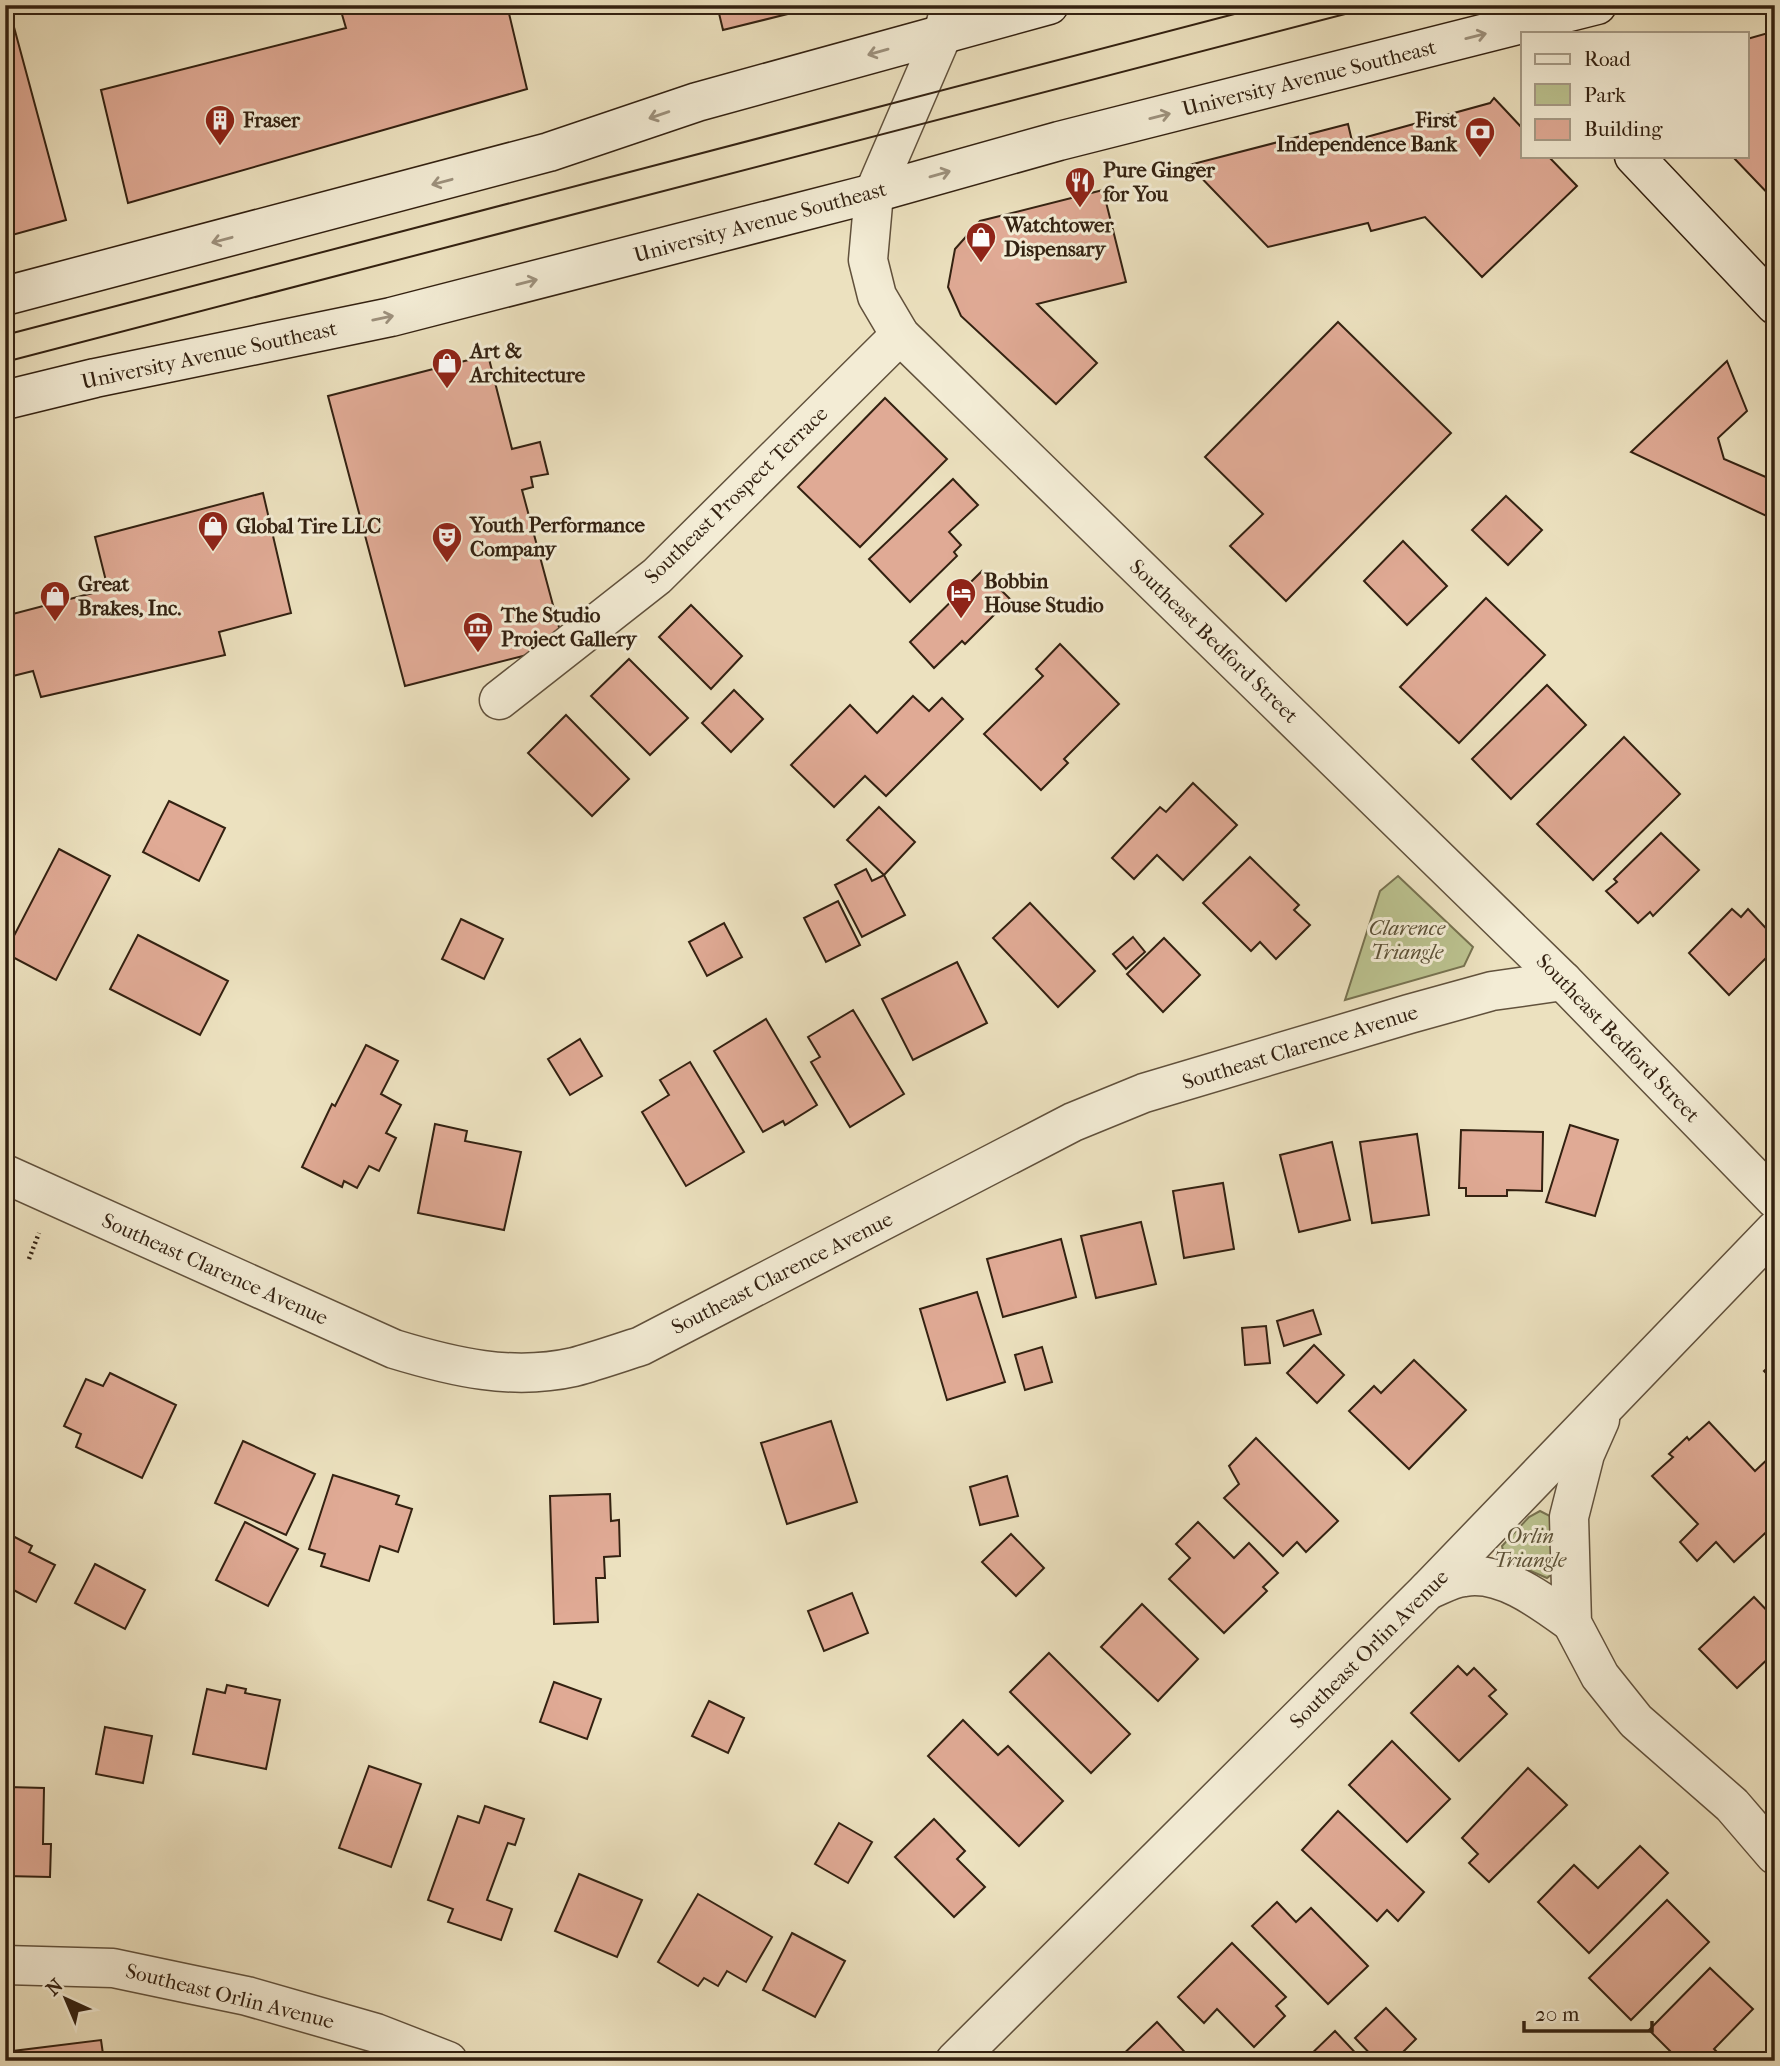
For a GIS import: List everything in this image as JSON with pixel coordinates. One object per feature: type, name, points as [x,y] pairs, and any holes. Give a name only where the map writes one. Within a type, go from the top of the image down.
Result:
[{"type":"street","points":[[5,296],[550,152],[947,19],[1049,5]]},
{"type":"street","name":"University Avenue Southeast","points":[[5,400],[95,377],[391,317],[874,192],[1059,141],[1517,33],[1597,5]]},
{"type":"street","name":"Southeast Bedford Street","points":[[947,19],[874,192],[868,260],[877,296],[900,335],[1563,981],[1775,1199]]},
{"type":"street","points":[[1636,158],[1775,304]]},
{"type":"street","name":"Southeast Prospect Terrace","points":[[499,700],[657,576],[900,335]]},
{"type":"street","name":"Southeast Clarence Avenue","points":[[5,1174],[394,1349],[450,1366],[510,1374],[560,1368],[641,1346],[1073,1122],[1144,1093],[1492,991],[1563,981]]},
{"type":"street","name":"Southeast Orlin Avenue","points":[[955,2061],[1428,1590],[1775,1230]]},
{"type":"street","points":[[1572,1623],[1569,1517],[1585,1454],[1608,1402]]},
{"type":"street","points":[[1428,1590],[1465,1576],[1495,1580],[1535,1596],[1572,1623],[1600,1676],[1636,1721],[1732,1805],[1775,1856]]},
{"type":"street","name":"Southeast Orlin Avenue","points":[[5,1965],[113,1968],[235,1994],[376,2033],[448,2061]]},
{"type":"path","points":[[29,1259],[40,1229]]},
{"type":"green space","name":"Clarence Triangle","points":[[1398,876],[1473,947],[1464,966],[1345,1000],[1380,891]]},
{"type":"green space","name":"Orlin Triangle","points":[[1540,1511],[1552,1517],[1552,1574],[1547,1578],[1505,1560],[1502,1546],[1529,1517]]},
{"type":"building","name":"Fraser","points":[[364,5],[507,5],[527,89],[128,203],[101,90],[346,28],[341,11]]},
{"type":"building","points":[[717,5],[816,5],[816,7],[723,30]]},
{"type":"building","points":[[11,16],[66,220],[5,237],[5,17]]},
{"type":"building","points":[[1775,31],[1775,201],[1734,158],[1748,158],[1748,39]]},
{"type":"building","points":[[1494,98],[1521,127],[1521,158],[1550,158],[1577,186],[1482,277],[1425,217],[1371,231],[1368,223],[1268,247],[1189,165],[1348,124],[1352,141],[1490,103]]},
{"type":"building","points":[[1103,190],[1126,282],[1037,304],[1097,363],[1056,404],[961,316],[948,287],[955,249],[980,221]]},
{"type":"building","points":[[1338,322],[1451,433],[1286,601],[1230,546],[1263,514],[1205,457]]},
{"type":"building","points":[[488,355],[512,449],[540,442],[548,474],[531,477],[533,487],[522,490],[560,631],[527,655],[405,686],[328,396]]},
{"type":"building","points":[[1727,361],[1747,411],[1718,438],[1724,459],[1775,481],[1775,520],[1631,452]]},
{"type":"building","points":[[885,398],[947,459],[860,547],[798,487]]},
{"type":"building","points":[[953,479],[978,505],[949,532],[961,545],[954,552],[957,556],[910,602],[869,559]]},
{"type":"building","points":[[263,493],[291,613],[219,632],[225,655],[41,697],[33,671],[5,678],[5,616],[108,589],[95,537]]},
{"type":"building","points":[[1506,496],[1542,530],[1508,565],[1472,530]]},
{"type":"building","points":[[1403,541],[1447,586],[1407,625],[1364,581]]},
{"type":"building","name":"Bobbin House Studio","points":[[982,571],[1010,599],[965,644],[962,641],[934,668],[910,642]]},
{"type":"building","points":[[1486,598],[1545,655],[1459,743],[1400,687]]},
{"type":"building","points":[[691,605],[742,656],[711,689],[659,637]]},
{"type":"building","points":[[1060,644],[1119,704],[1064,759],[1068,763],[1041,790],[984,734],[1043,676],[1036,669]]},
{"type":"building","points":[[629,659],[688,718],[650,755],[591,696]]},
{"type":"building","points":[[1547,685],[1586,725],[1511,799],[1472,759]]},
{"type":"building","points":[[734,690],[763,719],[731,752],[702,723]]},
{"type":"building","points":[[913,696],[929,711],[942,698],[963,719],[886,796],[865,776],[834,807],[791,765],[850,705],[877,733]]},
{"type":"building","points":[[566,715],[629,779],[592,816],[528,753]]},
{"type":"building","points":[[1624,737],[1680,794],[1593,880],[1537,824]]},
{"type":"building","points":[[1193,783],[1237,825],[1183,880],[1157,855],[1134,879],[1112,858],[1160,807],[1166,812]]},
{"type":"building","points":[[169,801],[225,828],[199,881],[143,852]]},
{"type":"building","points":[[879,807],[915,842],[884,875],[847,840]]},
{"type":"building","points":[[1661,833],[1699,870],[1653,916],[1650,912],[1638,923],[1606,891],[1617,882],[1614,879]]},
{"type":"building","points":[[59,849],[110,876],[56,980],[5,953]]},
{"type":"building","points":[[1250,857],[1299,905],[1294,910],[1310,925],[1276,959],[1260,942],[1251,951],[1203,903]]},
{"type":"building","points":[[866,869],[872,881],[884,875],[905,915],[862,937],[835,885]]},
{"type":"building","points":[[838,901],[860,945],[826,962],[804,918]]},
{"type":"building","points":[[1030,903],[1095,971],[1058,1007],[993,938]]},
{"type":"building","points":[[1732,909],[1741,917],[1748,909],[1775,938],[1767,945],[1773,951],[1729,995],[1689,953]]},
{"type":"building","points":[[461,919],[503,939],[484,979],[442,959]]},
{"type":"building","points":[[724,923],[742,957],[707,976],[689,942]]},
{"type":"building","points":[[138,935],[228,981],[200,1035],[110,989]]},
{"type":"building","points":[[1133,937],[1145,952],[1126,969],[1113,954]]},
{"type":"building","points":[[1164,938],[1200,975],[1163,1012],[1127,974]]},
{"type":"building","points":[[957,962],[987,1023],[913,1060],[882,999]]},
{"type":"building","points":[[853,1010],[904,1094],[850,1127],[811,1062],[820,1057],[808,1037]]},
{"type":"building","points":[[766,1019],[817,1105],[785,1125],[783,1121],[763,1132],[714,1051]]},
{"type":"building","points":[[580,1039],[602,1076],[570,1095],[548,1059]]},
{"type":"building","points":[[366,1045],[398,1061],[381,1094],[401,1105],[386,1133],[396,1138],[379,1171],[369,1166],[357,1188],[344,1181],[342,1187],[302,1167],[332,1104],[335,1106]]},
{"type":"building","points":[[690,1062],[744,1152],[686,1186],[642,1112],[669,1095],[660,1080]]},
{"type":"building","points":[[435,1124],[467,1131],[465,1141],[521,1152],[504,1230],[418,1213]]},
{"type":"building","points":[[1570,1125],[1618,1140],[1595,1216],[1546,1202]]},
{"type":"building","points":[[1461,1130],[1543,1132],[1542,1191],[1507,1190],[1507,1196],[1466,1196],[1466,1188],[1459,1188]]},
{"type":"building","points":[[1417,1134],[1429,1215],[1372,1223],[1360,1142]]},
{"type":"building","points":[[1332,1142],[1350,1220],[1299,1232],[1280,1155]]},
{"type":"building","points":[[1223,1183],[1234,1249],[1184,1258],[1173,1191]]},
{"type":"building","points":[[1141,1222],[1156,1284],[1096,1298],[1081,1236]]},
{"type":"building","points":[[1061,1239],[1076,1297],[1003,1317],[987,1259]]},
{"type":"building","points":[[977,1292],[1005,1382],[947,1400],[920,1309]]},
{"type":"building","points":[[1313,1310],[1321,1334],[1284,1346],[1277,1321]]},
{"type":"building","points":[[1266,1326],[1270,1363],[1245,1365],[1242,1328]]},
{"type":"building","points":[[1314,1345],[1344,1375],[1317,1403],[1287,1373]]},
{"type":"building","points":[[1042,1347],[1052,1382],[1025,1390],[1015,1355]]},
{"type":"building","points":[[1414,1360],[1466,1410],[1409,1469],[1349,1411],[1374,1386],[1381,1393]]},
{"type":"building","points":[[1775,1361],[1775,1382],[1764,1371]]},
{"type":"building","points":[[110,1373],[176,1405],[142,1478],[76,1447],[81,1434],[64,1426],[86,1379],[103,1386]]},
{"type":"building","points":[[831,1421],[857,1502],[787,1524],[761,1443]]},
{"type":"building","points":[[1709,1422],[1755,1471],[1772,1455],[1775,1457],[1775,1524],[1734,1562],[1716,1542],[1697,1561],[1680,1542],[1698,1524],[1652,1476],[1673,1457],[1669,1454]]},
{"type":"building","points":[[1256,1438],[1338,1521],[1306,1552],[1297,1542],[1283,1556],[1224,1498],[1239,1484],[1229,1466]]},
{"type":"building","points":[[243,1441],[315,1474],[286,1535],[215,1503]]},
{"type":"building","points":[[333,1475],[399,1496],[396,1504],[412,1509],[398,1552],[380,1546],[369,1581],[321,1566],[325,1554],[309,1549]]},
{"type":"building","points":[[1007,1476],[1018,1516],[980,1525],[970,1487]]},
{"type":"building","points":[[610,1494],[611,1521],[619,1520],[620,1556],[604,1557],[605,1578],[596,1578],[598,1622],[554,1624],[550,1496]]},
{"type":"building","points":[[245,1522],[298,1549],[268,1606],[216,1580]]},
{"type":"building","points":[[1198,1522],[1234,1558],[1249,1543],[1278,1573],[1263,1587],[1267,1591],[1224,1633],[1169,1579],[1190,1558],[1176,1544]]},
{"type":"building","points":[[5,1532],[32,1546],[29,1552],[55,1565],[36,1602],[8,1587],[5,1594]]},
{"type":"building","points":[[1011,1534],[1044,1568],[1016,1596],[982,1562]]},
{"type":"building","points":[[95,1564],[145,1590],[125,1629],[75,1603]]},
{"type":"building","points":[[852,1593],[868,1633],[824,1651],[808,1611]]},
{"type":"building","points":[[1754,1597],[1775,1619],[1775,1652],[1737,1688],[1699,1649]]},
{"type":"building","points":[[1142,1604],[1198,1659],[1158,1701],[1101,1647]]},
{"type":"building","points":[[1049,1653],[1130,1734],[1091,1773],[1010,1692]]},
{"type":"building","points":[[1458,1666],[1467,1675],[1474,1668],[1496,1690],[1489,1696],[1507,1714],[1459,1761],[1411,1713]]},
{"type":"building","points":[[554,1682],[601,1699],[587,1739],[540,1722]]},
{"type":"building","points":[[227,1685],[246,1689],[245,1693],[280,1700],[266,1769],[193,1754],[207,1689],[225,1693]]},
{"type":"building","points":[[709,1701],[744,1718],[728,1753],[692,1736]]},
{"type":"building","points":[[963,1720],[998,1755],[1008,1746],[1063,1801],[1019,1846],[928,1756]]},
{"type":"building","points":[[105,1727],[152,1736],[143,1783],[96,1774]]},
{"type":"building","points":[[1392,1741],[1450,1799],[1407,1842],[1349,1785]]},
{"type":"building","points":[[369,1766],[421,1784],[391,1867],[339,1848]]},
{"type":"building","points":[[1528,1768],[1567,1805],[1489,1882],[1469,1863],[1478,1854],[1462,1838]]},
{"type":"building","points":[[8,1787],[44,1788],[43,1844],[51,1844],[50,1877],[5,1876]]},
{"type":"building","points":[[485,1806],[524,1819],[515,1845],[508,1843],[487,1900],[512,1909],[501,1940],[448,1922],[453,1909],[428,1900],[458,1816],[479,1823]]},
{"type":"building","points":[[1338,1811],[1424,1892],[1398,1921],[1387,1910],[1377,1921],[1302,1850]]},
{"type":"building","points":[[934,1819],[965,1851],[957,1859],[985,1887],[954,1917],[895,1857]]},
{"type":"building","points":[[839,1823],[872,1842],[848,1883],[815,1864]]},
{"type":"building","points":[[1640,1846],[1668,1873],[1589,1953],[1538,1902],[1574,1865],[1598,1888]]},
{"type":"building","points":[[579,1874],[642,1900],[617,1957],[555,1931]]},
{"type":"building","points":[[698,1894],[772,1937],[746,1982],[727,1971],[718,1986],[704,1978],[698,1986],[658,1962]]},
{"type":"building","points":[[1667,1900],[1709,1942],[1631,2020],[1589,1978]]},
{"type":"building","points":[[1277,1902],[1296,1922],[1311,1908],[1368,1966],[1328,2004],[1252,1926]]},
{"type":"building","points":[[792,1933],[845,1961],[815,2017],[763,1990]]},
{"type":"building","points":[[1232,1943],[1286,1997],[1276,2006],[1285,2016],[1254,2047],[1217,2009],[1204,2023],[1178,1997]]},
{"type":"building","points":[[1710,1968],[1753,2009],[1714,2049],[1726,2061],[1680,2061],[1649,2030]]},
{"type":"building","points":[[1386,2008],[1416,2039],[1394,2061],[1377,2061],[1355,2038]]},
{"type":"building","points":[[1157,2022],[1193,2061],[1116,2061]]},
{"type":"building","points":[[1335,2031],[1363,2061],[1304,2061]]},
{"type":"building","points":[[101,2040],[104,2061],[5,2061],[5,2052]]},
{"type":"tram line","points":[[5,335],[1269,5]]},
{"type":"tram line","points":[[5,362],[1380,5]]},
{"type":"place","name":"Fraser","points":[[220,147]]},
{"type":"place","name":"First Independence Bank","points":[[1480,159]]},
{"type":"place","name":"Pure Ginger for You","points":[[1080,209]]},
{"type":"place","name":"Watchtower Dispensary","points":[[981,264]]},
{"type":"place","name":"Art & Architecture","points":[[447,390]]},
{"type":"place","name":"Global Tire LLC","points":[[213,553]]},
{"type":"place","name":"Youth Performance Company","points":[[447,564]]},
{"type":"place","name":"Bobbin House Studio","points":[[961,620]]},
{"type":"place","name":"Great Brakes, Inc.","points":[[55,623]]},
{"type":"place","name":"The Studio Project Gallery","points":[[478,654]]}]
